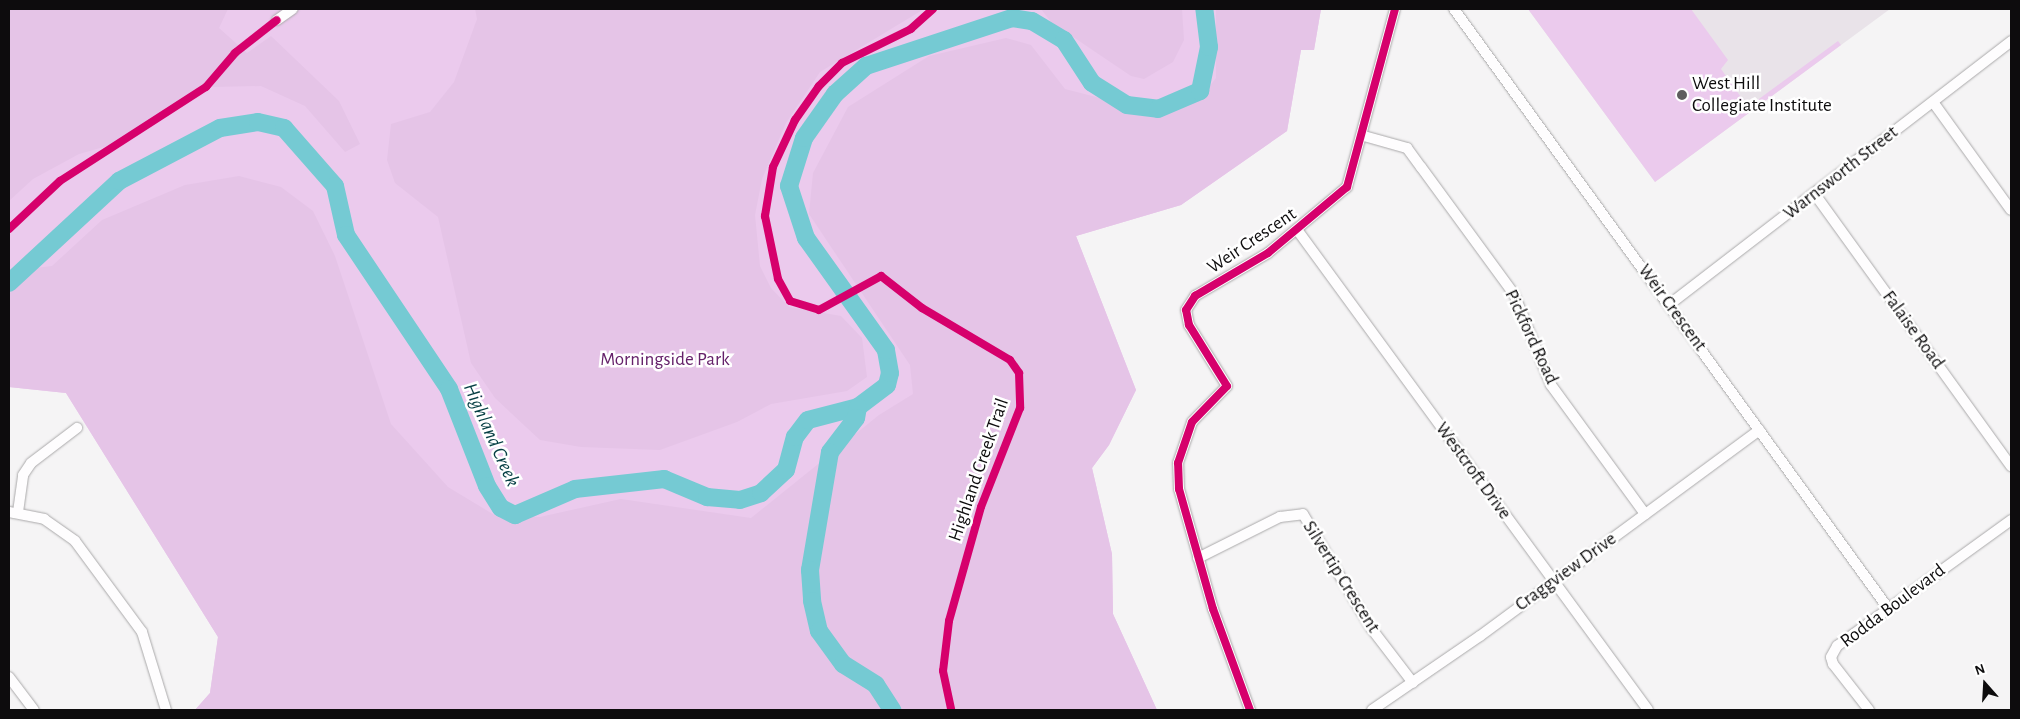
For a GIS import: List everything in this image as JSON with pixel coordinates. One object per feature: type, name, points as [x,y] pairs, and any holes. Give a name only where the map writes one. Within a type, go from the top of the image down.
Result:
[{"type":"street","points":[[277,20],[293,9]]},
{"type":"street","name":"Weir Crescent","points":[[1250,710],[1198,558],[1179,489],[1178,463],[1192,422],[1227,386],[1189,325],[1188,303],[1298,230],[1347,187],[1364,136],[1395,9]]},
{"type":"street","name":"Weir Crescent","points":[[1454,9],[1670,304],[1888,608]]},
{"type":"street","name":"Warnsworth Street","points":[[1670,304],[2011,41]]},
{"type":"street","points":[[1933,102],[2011,210]]},
{"type":"street","name":"Pickford Road","points":[[1364,136],[1407,148],[1514,294],[1551,385],[1645,514]]},
{"type":"street","name":"Falaise Road","points":[[1814,193],[2011,466]]},
{"type":"street","name":"Westcroft Drive","points":[[1298,230],[1648,710]]},
{"type":"street","points":[[77,428],[31,463],[23,475],[13,512],[53,523],[75,542],[133,618],[152,654],[166,710]]},
{"type":"street","name":"Craggview Drive","points":[[1372,710],[1413,683],[1759,430]]},
{"type":"street","name":"Silvertip Crescent","points":[[1198,558],[1280,518],[1304,514],[1371,628],[1413,683]]},
{"type":"street","name":"Rodda Boulevard","points":[[1869,710],[1831,657],[1837,646],[2010,522]]},
{"type":"street","points":[[9,677],[34,710]]},
{"type":"shaded area","name":"West Hill Collegiate Institute","points":[[1528,9],[1890,9],[1655,182]]},
{"type":"green space","name":"Morningside Park","points":[[9,9],[1321,9],[1314,50],[1301,50],[1287,131],[1181,205],[1076,236],[1136,390],[1109,445],[1092,468],[1112,554],[1113,614],[1157,710],[195,710],[210,693],[218,637],[66,393],[9,387]]},
{"type":"green space","points":[[9,9],[228,9],[219,28],[247,53],[271,36],[339,101],[360,144],[345,152],[305,106],[261,86],[212,87],[114,144],[79,154],[33,179],[9,201]]},
{"type":"green space","points":[[475,9],[924,9],[820,72],[786,123],[762,179],[755,215],[760,266],[771,288],[789,307],[841,316],[862,338],[867,377],[847,391],[771,404],[737,422],[660,450],[581,447],[540,440],[495,398],[471,363],[438,217],[395,183],[387,160],[391,124],[430,112],[454,82],[477,19]]},
{"type":"green space","points":[[1041,9],[1182,9],[1184,40],[1173,62],[1144,79],[1131,76],[1051,22]]},
{"type":"green space","points":[[1216,9],[1321,9],[1314,50],[1301,50],[1287,131],[1181,205],[1076,236],[1136,390],[1109,445],[1092,468],[1112,554],[1113,614],[1157,710],[195,710],[210,693],[218,637],[66,393],[9,387],[9,271],[52,266],[102,220],[185,185],[239,176],[281,187],[313,211],[335,256],[391,424],[448,487],[496,516],[540,517],[621,499],[751,518],[879,415],[913,394],[910,365],[809,214],[813,173],[848,107],[929,56],[1006,38],[1031,45],[1065,89],[1139,108],[1167,107],[1202,96],[1216,78]]},
{"type":"green space","name":"West Hill Collegiate Institute","points":[[1528,9],[1691,9],[1728,60],[1721,69],[1748,107],[1838,41],[1841,45],[1655,182]]},
{"type":"waterway","name":"Highland Creek","points":[[9,283],[119,181],[220,128],[258,122],[284,128],[335,186],[346,235],[449,389],[487,486],[501,508],[515,515],[575,489],[664,479],[707,497],[740,500],[761,493],[786,470],[795,437],[808,420],[858,407],[887,385],[890,373],[886,350],[806,238],[789,186],[804,138],[835,94],[866,66],[1012,18],[1032,21],[1064,40],[1092,83],[1127,105],[1158,109],[1200,91],[1209,47],[1204,9]]},
{"type":"waterway","points":[[858,407],[856,418],[830,452],[810,570],[812,601],[819,631],[843,664],[876,685],[892,710]]},
{"type":"cycle path","name":"Highland Creek Trail","points":[[933,9],[911,29],[842,63],[819,86],[795,120],[773,167],[765,216],[778,279],[790,301],[819,310],[881,276],[922,308],[1010,360],[1019,373],[1020,408],[981,507],[949,621],[943,671],[951,710]]},
{"type":"cycle path","points":[[1250,710],[1213,609],[1179,489],[1178,463],[1192,422],[1227,386],[1189,325],[1186,310],[1195,296],[1268,253],[1347,187],[1395,9]]},
{"type":"cycle path","points":[[9,229],[60,181],[206,87],[235,53],[277,20]]},
{"type":"place","name":"West Hill Collegiate Institute","points":[[1682,95]]}]
